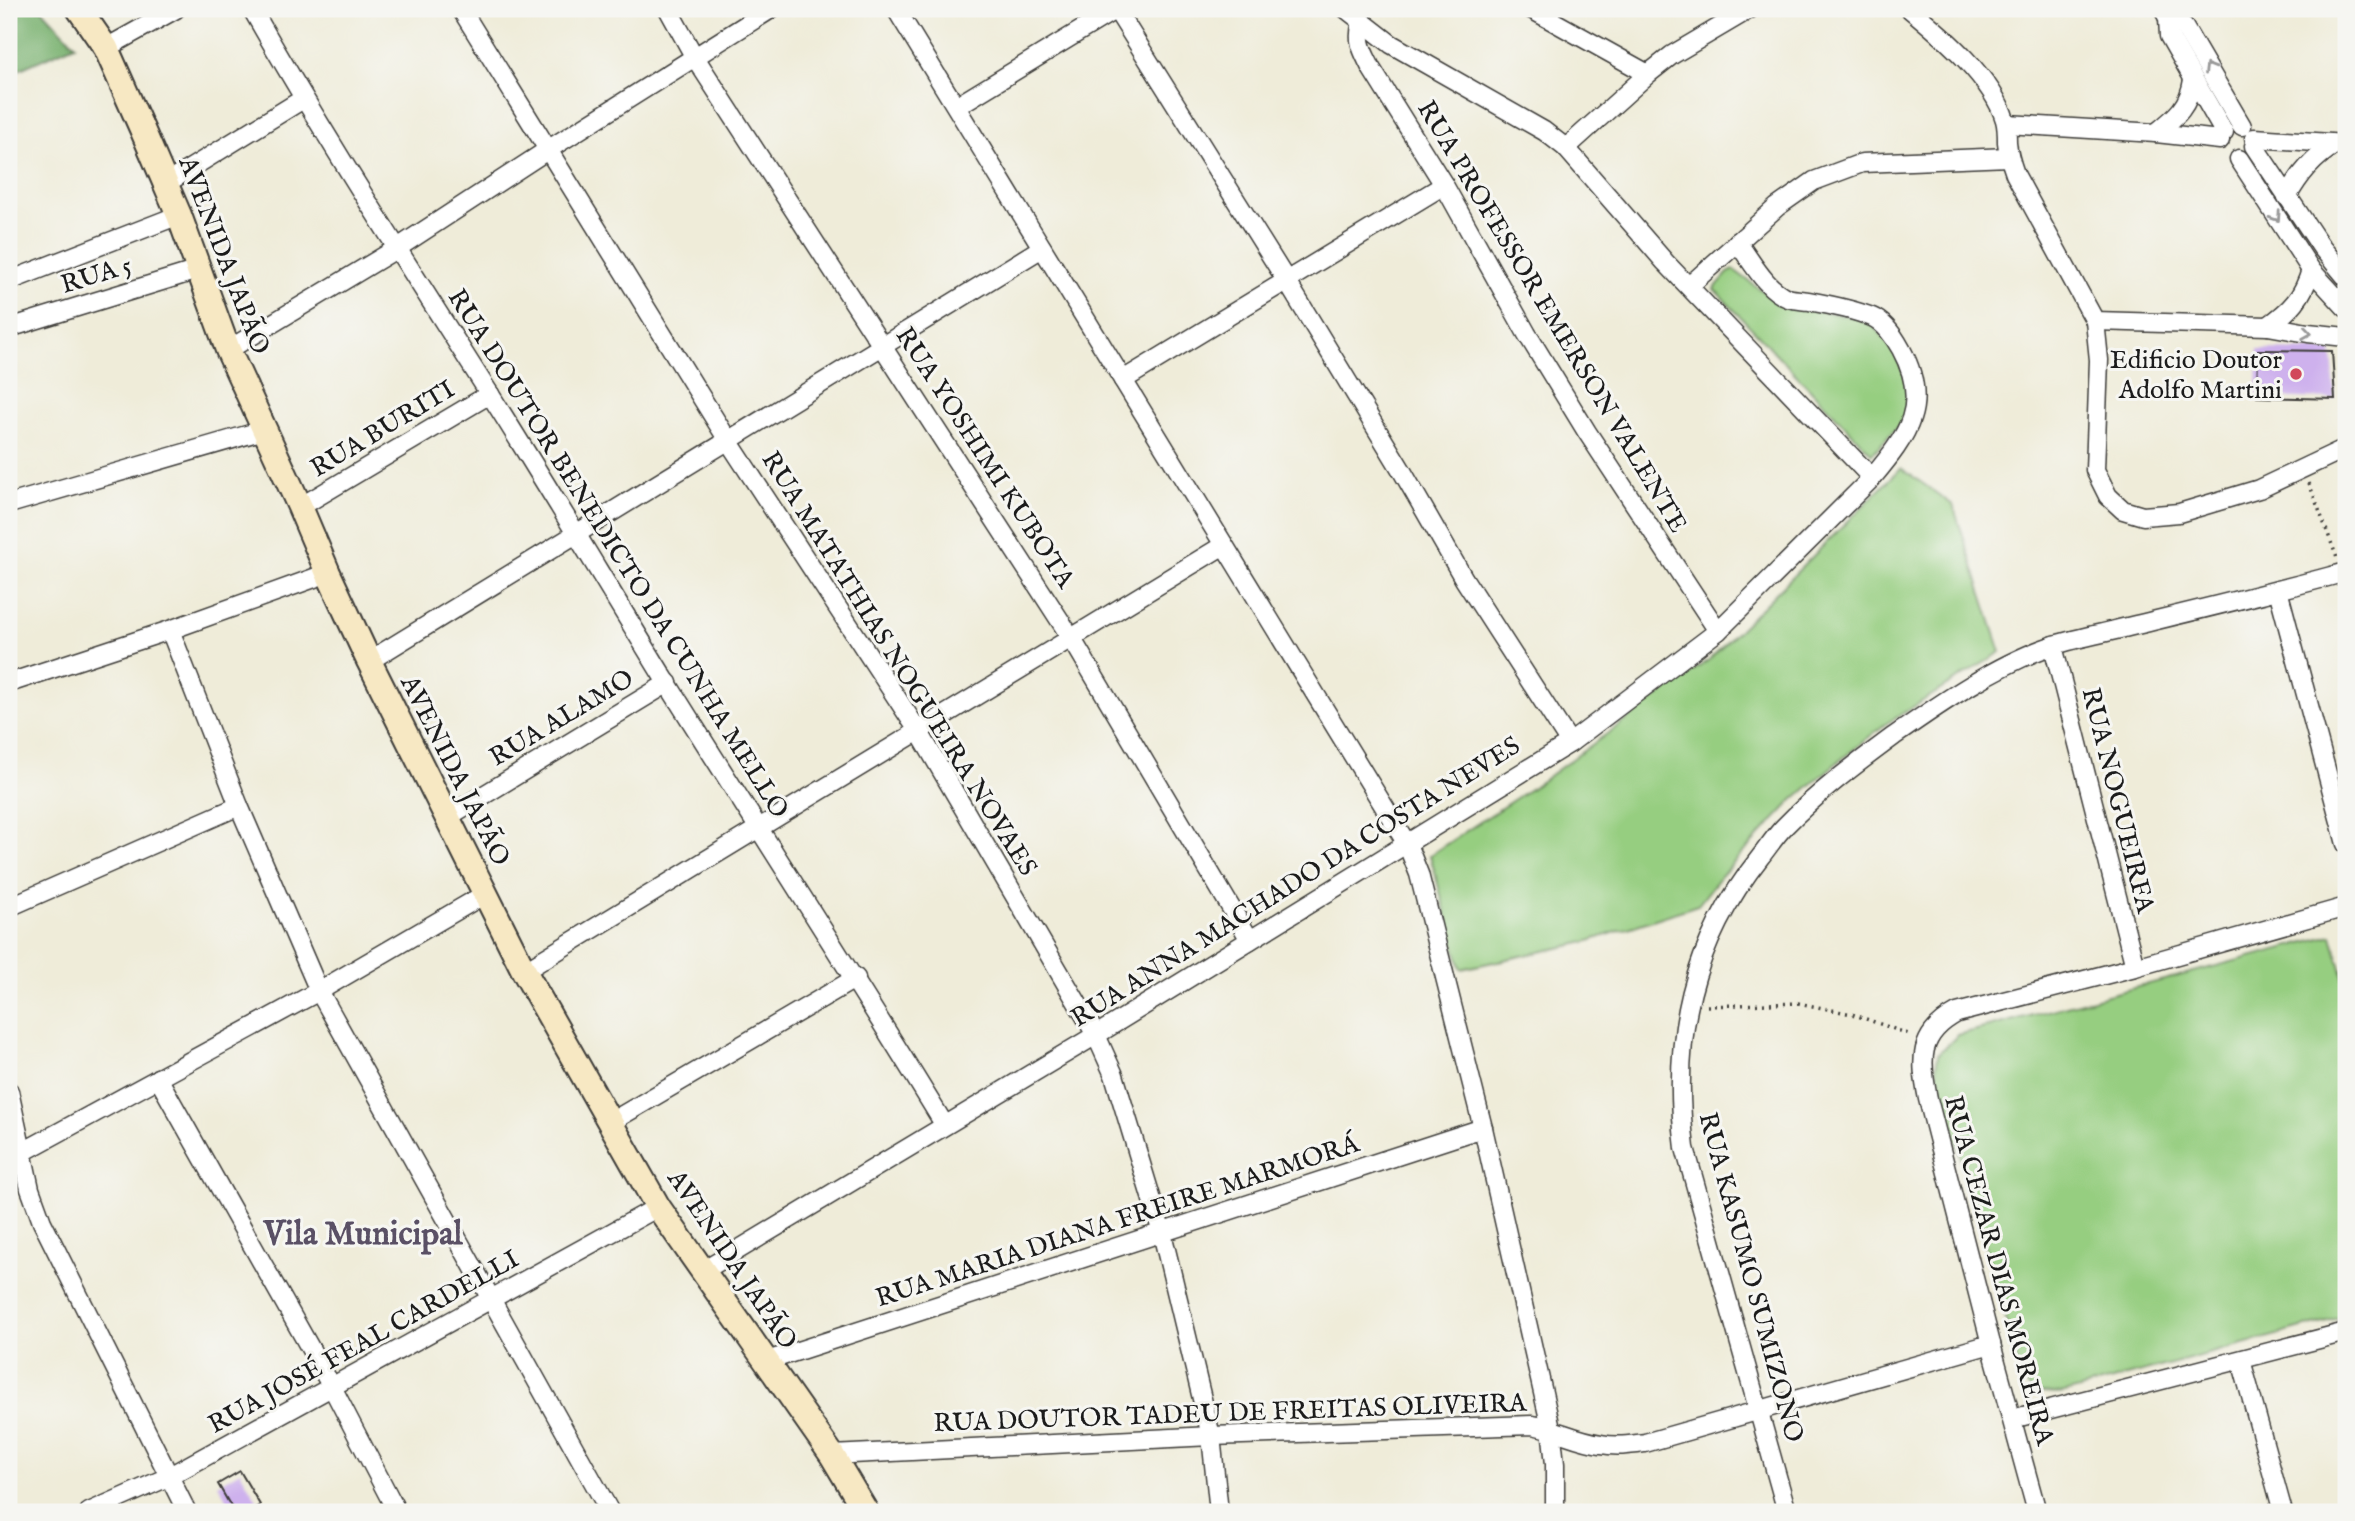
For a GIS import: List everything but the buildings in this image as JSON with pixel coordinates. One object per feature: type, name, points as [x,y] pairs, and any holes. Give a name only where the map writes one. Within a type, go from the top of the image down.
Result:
[{"type":"main road","name":"AVENIDA JAPÃO","points":[[79,9],[106,48],[179,215],[229,350],[328,573],[446,818],[524,971],[658,1208],[832,1455],[866,1512]]},
{"type":"street","points":[[106,48],[176,9]]},
{"type":"street","name":"RUA DOUTOR BENEDICTO DA CUNHA MELLO","points":[[252,9],[303,99],[396,249],[578,534],[668,683],[856,978],[944,1124]]},
{"type":"street","name":"RUA MATATHIAS NOGUEIRA NOVAES","points":[[461,9],[729,442],[919,732],[1096,1035],[1114,1075],[1162,1233],[1211,1436],[1219,1512]]},
{"type":"street","name":"RUA YOSHIMI KUBOTA","points":[[668,9],[694,57],[1072,639],[1250,940]]},
{"type":"street","points":[[229,350],[396,249],[771,9]]},
{"type":"street","points":[[896,9],[1408,844],[1419,874],[1483,1128],[1551,1428],[1555,1464],[1555,1512]]},
{"type":"street","points":[[957,106],[1116,9],[1286,280],[1464,579],[1570,743]]},
{"type":"street","points":[[1346,9],[1391,44],[1544,131],[1566,148],[1689,286],[1871,478]]},
{"type":"street","points":[[1531,9],[1648,74]]},
{"type":"street","points":[[1566,148],[1672,55],[1750,9]]},
{"type":"street","points":[[1910,9],[1930,25],[1986,84],[2000,106],[2007,124],[2009,156],[2025,194],[2095,321],[2099,340],[2095,470],[2108,496],[2123,510],[2143,516],[2179,513],[2259,489],[2346,448]]},
{"type":"street","points":[[2166,13],[2169,36],[2222,136],[2223,152],[2233,159],[2246,158],[2250,137]]},
{"type":"street","points":[[2166,13],[2183,27],[2287,197],[2322,248],[2346,277]]},
{"type":"street","name":"RUA PROFESSOR EMERSON VALENTE","points":[[1362,22],[1358,35],[1371,68],[1444,185],[1527,334],[1587,432],[1718,631]]},
{"type":"street","points":[[2156,133],[2183,108],[2190,97],[2193,80]]},
{"type":"street","points":[[165,184],[303,99]]},
{"type":"street","points":[[2007,124],[2222,136]]},
{"type":"street","points":[[2222,136],[2229,127],[2250,137],[2341,144]]},
{"type":"street","points":[[2287,197],[2306,166],[2320,154],[2341,144]]},
{"type":"street","points":[[1689,286],[1777,207],[1814,181],[1862,163],[2009,156]]},
{"type":"street","points":[[2239,159],[2311,270],[2346,308]]},
{"type":"street","points":[[1123,380],[1444,185]]},
{"type":"street","points":[[9,281],[179,215]]},
{"type":"street","name":"RUA ANNA MACHADO DA COSTA NEVES","points":[[704,1271],[944,1124],[1096,1035],[1570,743],[1718,631],[1871,478],[1894,451],[1909,423],[1916,397],[1912,370],[1896,339],[1876,319],[1847,309],[1788,298],[1773,288],[1737,243]]},
{"type":"street","points":[[369,661],[1042,248]]},
{"type":"street","name":"RUA 5","points":[[9,328],[198,270]]},
{"type":"street","points":[[2268,326],[2299,301],[2311,270]]},
{"type":"street","points":[[2095,321],[2268,326],[2346,337]]},
{"type":"street","name":"RUA BURITI","points":[[300,507],[490,394]]},
{"type":"street","points":[[9,504],[264,430]]},
{"type":"street","points":[[524,971],[1224,545]]},
{"type":"street","points":[[9,683],[328,573]]},
{"type":"street","name":"RUA KASUMO SUMIZONO","points":[[1787,1512],[1685,1148],[1680,1105],[1680,1062],[1688,1006],[1698,969],[1714,930],[1743,878],[1783,827],[1858,762],[1917,720],[1997,671],[2053,646],[2345,573]]},
{"type":"street","points":[[2278,590],[2346,844]]},
{"type":"street","points":[[170,629],[239,807],[319,991],[610,1512]]},
{"type":"street","name":"RUA NOGUEIRFA","points":[[2053,646],[2135,967]]},
{"type":"street","name":"RUA ALAMO","points":[[446,818],[668,683]]},
{"type":"street","points":[[9,907],[239,807]]},
{"type":"street","points":[[21,1153],[319,991],[485,894]]},
{"type":"street","points":[[1927,1041],[1941,1022],[1957,1013],[2135,967],[2346,907]]},
{"type":"street","points":[[610,1123],[856,978]]},
{"type":"street","name":"RUA CEZAR DIAS MOREIRA","points":[[1927,1041],[1922,1068],[1991,1344],[2037,1512]]},
{"type":"street","points":[[158,1078],[332,1387],[397,1512]]},
{"type":"street","points":[[9,1091],[30,1189],[42,1222],[187,1512]]},
{"type":"street","name":"RUA MARIA DIANA FREIRE MARMORÁ","points":[[766,1362],[1483,1128]]},
{"type":"street","name":"RUA JOSÉ FEAL CARDELLI","points":[[89,1512],[168,1477],[658,1208]]},
{"type":"street","points":[[2011,1419],[2346,1332]]},
{"type":"street","name":"RUA DOUTOR TADEU DE FREITAS OLIVEIRA","points":[[832,1455],[1211,1436],[1532,1425],[1551,1428],[1600,1444],[1622,1446],[1645,1443],[1991,1344]]},
{"type":"street","points":[[2241,1360],[2283,1512]]},
{"type":"path","points":[[2303,470],[2345,573]]},
{"type":"path","points":[[1688,1006],[1798,1003],[1852,1014],[1927,1041]]},
{"type":"green space","points":[[9,9],[42,9],[75,45],[9,74]]},
{"type":"green space","points":[[1734,270],[1780,304],[1859,318],[1874,326],[1882,335],[1897,356],[1911,392],[1908,416],[1872,454],[1714,289]]},
{"type":"green space","points":[[1901,468],[1953,505],[2001,652],[1884,725],[1828,770],[1794,799],[1721,876],[1698,905],[1586,942],[1461,969],[1430,855],[1542,781],[1710,659]]},
{"type":"green space","points":[[2332,935],[2346,987],[2346,1316],[2065,1393],[2040,1393],[2033,1390],[2023,1379],[2013,1347],[1936,1068],[1938,1054],[1958,1035]]},
{"type":"place","name":"Edificio Doutor Adolfo Martini","points":[[2296,374]]},
{"type":"district","name":"Vila Municipal","points":[[363,1232]]}]
